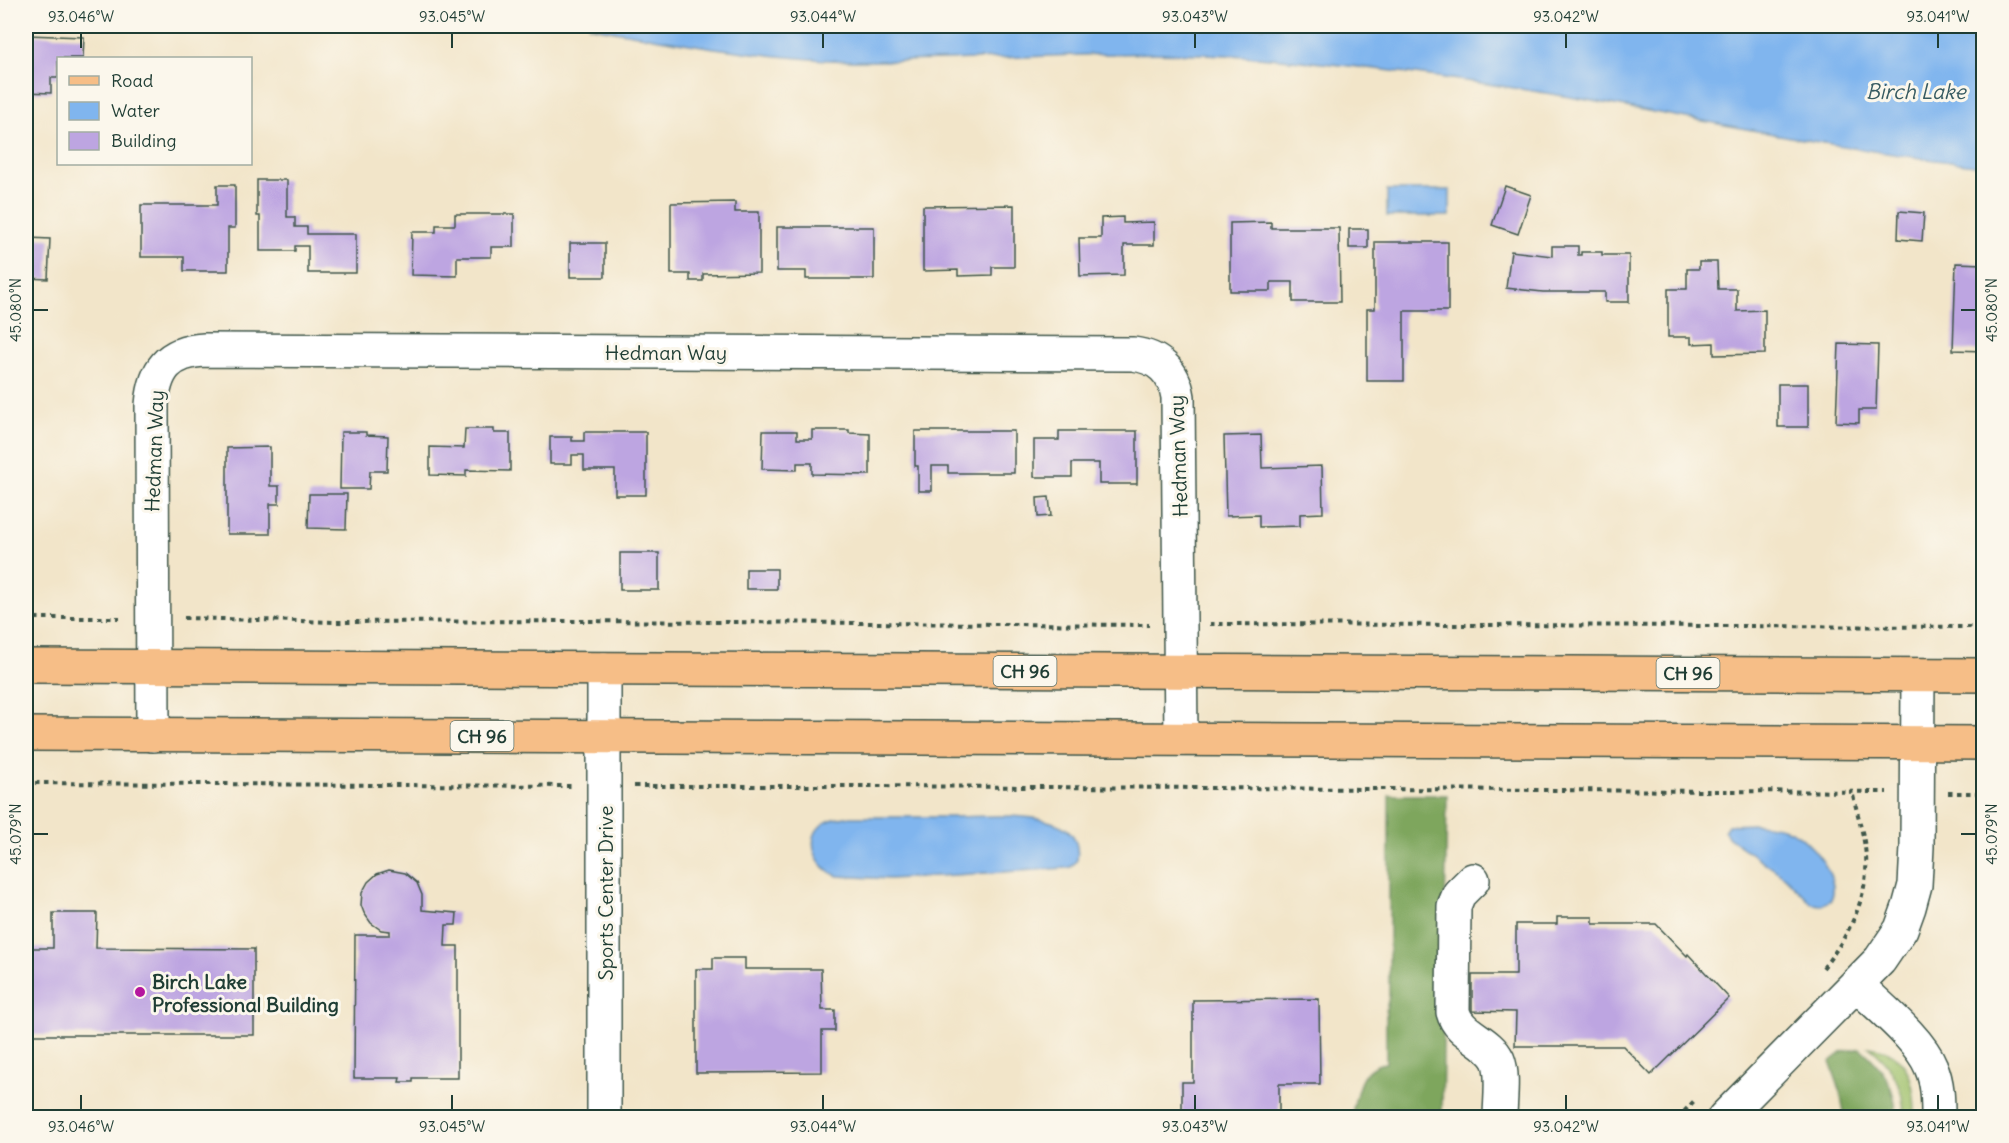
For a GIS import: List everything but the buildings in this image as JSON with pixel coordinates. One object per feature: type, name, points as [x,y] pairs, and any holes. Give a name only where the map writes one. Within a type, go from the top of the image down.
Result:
[{"type":"main road","name":"CH 96","points":[[26,666],[1983,675]]},
{"type":"main road","name":"CH 96","points":[[26,734],[1983,743]]},
{"type":"street","name":"Hedman Way","points":[[153,735],[152,405],[155,384],[160,372],[170,361],[183,354],[204,350],[1030,353],[1148,356],[1161,364],[1173,378],[1179,404],[1181,739]]},
{"type":"street","name":"Sports Center Drive","points":[[604,669],[604,1118]]},
{"type":"street","points":[[1724,1118],[1881,960],[1893,943],[1907,915],[1916,873],[1918,675]]},
{"type":"street","points":[[1473,880],[1459,894],[1454,906],[1453,1012],[1458,1024],[1489,1049],[1497,1059],[1500,1071],[1500,1118]]},
{"type":"street","points":[[1856,984],[1906,1033],[1928,1060],[1937,1083],[1938,1118]]},
{"type":"path","points":[[26,618],[122,618]]},
{"type":"path","points":[[197,618],[335,622],[579,621],[1143,625]]},
{"type":"path","points":[[1223,624],[1983,627]]},
{"type":"path","points":[[26,783],[1983,793]]},
{"type":"path","points":[[1817,974],[1841,944],[1855,915],[1864,887],[1866,856],[1852,791]]},
{"type":"green space","points":[[1389,795],[1447,795],[1442,1117],[1351,1118],[1357,1091],[1364,1075],[1377,1065],[1386,1063],[1386,1010],[1389,996]]},
{"type":"green space","points":[[1869,1047],[1883,1050],[1902,1062],[1914,1093],[1915,1117],[1904,1117],[1902,1096],[1891,1069]]},
{"type":"green space","points":[[1860,1048],[1887,1078],[1894,1096],[1896,1117],[1845,1117],[1839,1087],[1830,1062],[1843,1052]]},
{"type":"water","name":"Birch Lake","points":[[588,26],[1983,26],[1983,166],[1824,143],[1521,89],[1333,64],[1257,57],[1156,53],[955,60],[821,60],[720,49]]},
{"type":"water","points":[[1387,190],[1450,190],[1450,216],[1387,216]]},
{"type":"water","points":[[1010,816],[1040,819],[1065,828],[1072,834],[1078,851],[1077,860],[1071,867],[1066,868],[890,879],[838,876],[824,867],[819,860],[813,845],[814,837],[823,824],[846,817]]},
{"type":"water","points":[[1757,824],[1789,830],[1797,834],[1814,850],[1828,871],[1832,882],[1833,892],[1830,901],[1821,905],[1812,904],[1785,877],[1729,838],[1724,831],[1728,825]]},
{"type":"place","name":"Birch Lake Professional Building","points":[[140,992]]}]
